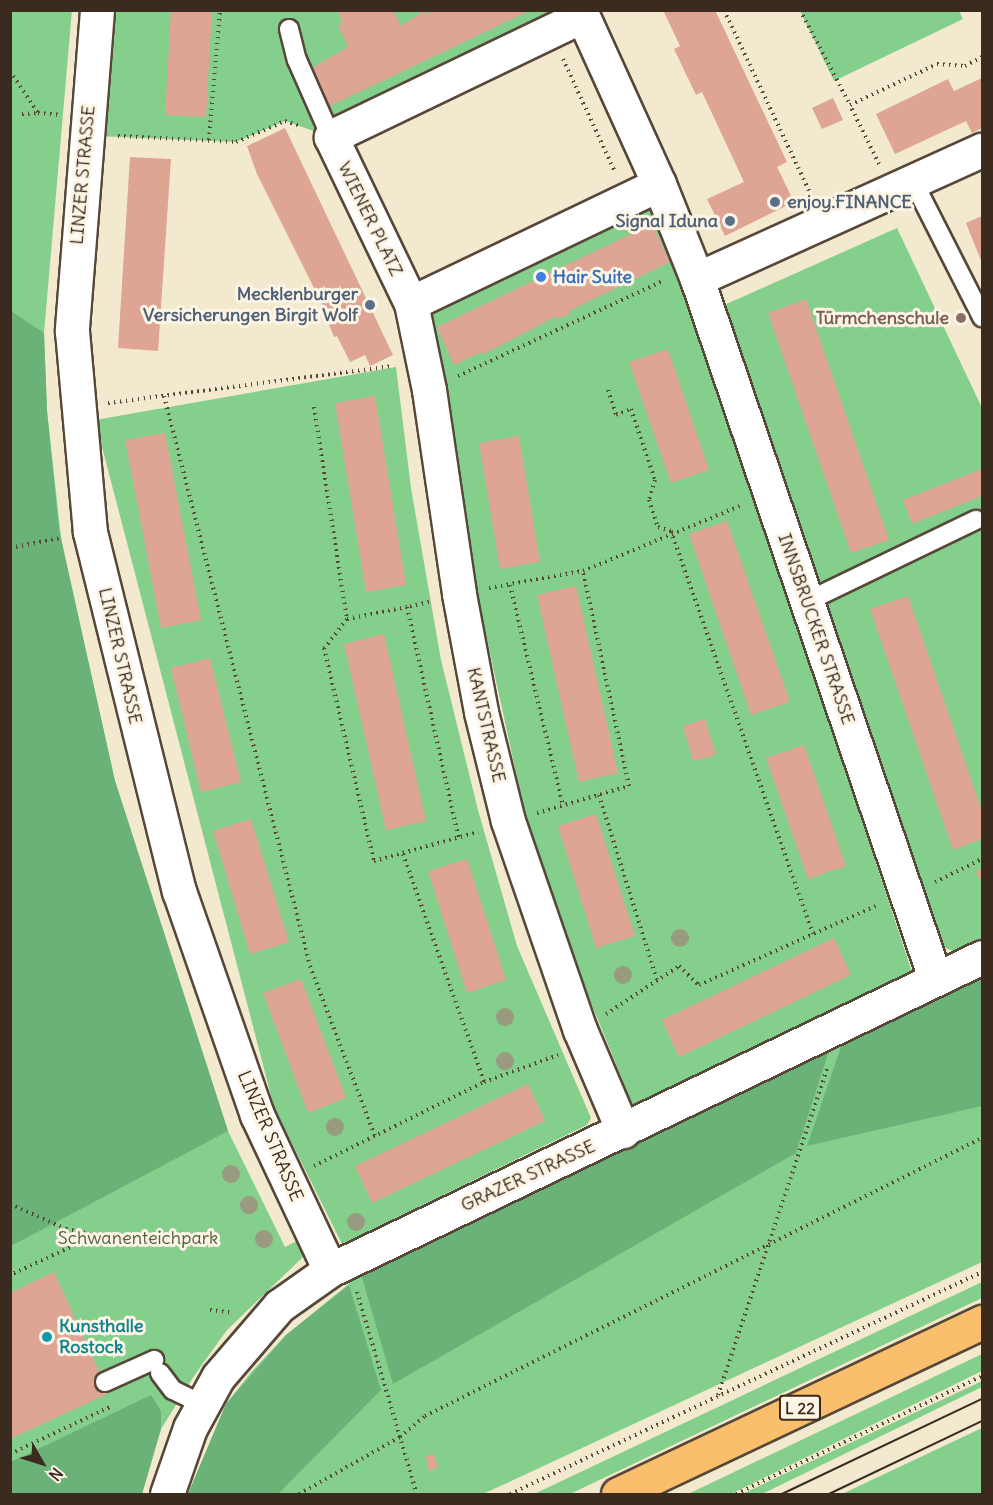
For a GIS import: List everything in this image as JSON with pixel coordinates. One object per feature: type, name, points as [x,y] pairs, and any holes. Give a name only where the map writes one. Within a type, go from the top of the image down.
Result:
[{"type":"main road","name":"L 22","points":[[618,1494],[982,1322]]},
{"type":"street","name":"LINZER STRASSE","points":[[97,10],[97,127],[72,331],[76,406],[90,532],[179,891],[257,1115],[339,1266]]},
{"type":"street","points":[[331,137],[550,31],[581,13],[659,183],[683,278],[982,150]]},
{"type":"street","name":"WIENER PLATZ","points":[[331,137],[411,303]]},
{"type":"street","points":[[411,303],[659,183]]},
{"type":"street","name":"INNSBRUCKER STRASSE","points":[[683,278],[806,602],[935,978]]},
{"type":"street","name":"KANTSTRASSE","points":[[411,303],[426,377],[459,594],[481,711],[508,821],[583,1037],[623,1131]]},
{"type":"street","name":"GRAZER STRASSE","points":[[167,1494],[202,1404],[238,1351],[279,1306],[339,1266],[982,957]]},
{"type":"lane","points":[[289,29],[297,60],[331,137]]},
{"type":"lane","points":[[914,181],[982,317]]},
{"type":"lane","points":[[806,602],[976,520]]},
{"type":"lane","points":[[105,1382],[157,1367],[173,1390],[202,1404]]},
{"type":"path","points":[[209,140],[220,10]]},
{"type":"path","points":[[723,10],[815,204]]},
{"type":"path","points":[[800,10],[881,168]]},
{"type":"path","points":[[550,31],[627,199]]},
{"type":"path","points":[[850,105],[937,64],[965,66],[982,57]]},
{"type":"path","points":[[10,71],[38,113]]},
{"type":"path","points":[[22,114],[38,113],[97,127],[236,142],[285,121],[331,137]]},
{"type":"path","points":[[76,406],[164,396],[426,377],[683,278]]},
{"type":"path","points":[[608,390],[615,415],[631,410],[656,480],[649,500],[658,527],[671,531]]},
{"type":"path","points":[[164,396],[310,966],[375,1136]]},
{"type":"path","points":[[314,407],[347,619]]},
{"type":"path","points":[[583,571],[629,786],[508,821],[459,839],[374,861],[324,648],[347,619],[459,594],[583,571],[671,531],[745,504]]},
{"type":"path","points":[[671,531],[813,934]]},
{"type":"path","points":[[510,585],[563,805]]},
{"type":"path","points":[[407,607],[459,839]]},
{"type":"path","points":[[598,795],[657,981]]},
{"type":"path","points":[[403,854],[484,1082]]},
{"type":"path","points":[[929,885],[982,859]]},
{"type":"path","points":[[310,1167],[484,1082],[583,1037],[679,966],[699,985],[886,901]]},
{"type":"path","points":[[718,1396],[842,1023]]},
{"type":"path","points":[[299,1494],[400,1437],[425,1416],[982,1138]]},
{"type":"path","points":[[10,1204],[66,1229],[97,1235],[10,1275]]},
{"type":"path","points":[[339,1266],[400,1437],[417,1494]]},
{"type":"path","points":[[510,1494],[982,1272]]},
{"type":"path","points":[[736,1494],[982,1376]]},
{"type":"path","points":[[10,1454],[115,1405]]},
{"type":"green space","name":"Schwanenteichpark","points":[[72,10],[44,333],[47,411],[62,546],[115,781],[228,1131],[285,1247],[301,1239],[303,1245],[303,1257],[227,1330],[194,1376],[161,1429],[142,1494],[11,1494],[10,11]]},
{"type":"green space","points":[[562,10],[331,137],[285,121],[236,142],[96,136],[107,11]]},
{"type":"green space","points":[[800,11],[959,11],[963,19],[834,81]]},
{"type":"green space","points":[[646,190],[680,273],[912,972],[616,1115],[622,1079],[562,931],[527,823],[476,589],[442,382],[411,303]]},
{"type":"green space","points":[[897,228],[982,408],[982,939],[955,952],[941,946],[722,306]]},
{"type":"green space","points":[[11,311],[44,333],[47,411],[59,529],[115,781],[228,1131],[11,1246]]},
{"type":"green space","points":[[396,367],[411,488],[441,660],[478,810],[517,946],[591,1118],[587,1125],[342,1244],[274,1107],[95,420]]},
{"type":"green space","points":[[982,977],[982,1262],[483,1494],[188,1494],[226,1404],[252,1371],[286,1335],[361,1274]]},
{"type":"green space","points":[[982,977],[982,1106],[807,1146],[843,1041]]},
{"type":"green space","points":[[830,1048],[796,1153],[393,1384],[361,1274]]},
{"type":"green space","points":[[982,1282],[982,1298],[570,1494],[534,1494]]},
{"type":"green space","points":[[349,1285],[381,1390],[278,1494],[188,1494],[226,1404],[286,1335]]},
{"type":"green space","points":[[982,1354],[982,1371],[731,1494],[688,1494]]},
{"type":"green space","points":[[982,1381],[982,1387],[762,1494],[742,1494]]},
{"type":"green space","points":[[151,1395],[161,1411],[161,1429],[142,1494],[11,1494],[11,1462]]},
{"type":"green space","points":[[982,1428],[982,1494],[842,1494]]},
{"type":"building","points":[[171,10],[212,10],[206,117],[165,115]]},
{"type":"building","points":[[337,10],[393,10],[401,26],[424,11],[426,14],[433,10],[531,10],[330,106],[312,68],[348,47],[338,25],[343,23]]},
{"type":"building","points":[[663,10],[715,10],[787,162],[777,167],[794,202],[725,236],[707,199],[744,182],[702,92],[696,95],[674,49],[680,46]]},
{"type":"building","points":[[982,78],[982,128],[972,133],[966,121],[895,154],[876,114],[948,79],[954,91]]},
{"type":"building","points":[[833,98],[843,120],[822,129],[812,108]]},
{"type":"building","points":[[285,128],[393,355],[370,366],[365,355],[350,362],[337,336],[334,337],[329,325],[332,324],[257,174],[247,146]]},
{"type":"building","points":[[130,157],[171,159],[158,351],[118,348]]},
{"type":"building","points":[[982,216],[982,263],[966,223]]},
{"type":"building","points":[[652,224],[670,262],[569,311],[570,314],[558,319],[557,316],[482,355],[481,352],[454,365],[437,327]]},
{"type":"building","points":[[806,299],[889,540],[851,553],[768,313]]},
{"type":"building","points":[[668,349],[709,470],[671,483],[629,362]]},
{"type":"building","points":[[375,396],[406,585],[366,592],[335,403]]},
{"type":"building","points":[[165,433],[201,620],[161,628],[125,440]]},
{"type":"building","points":[[519,436],[540,562],[500,569],[479,443]]},
{"type":"building","points":[[982,469],[982,496],[912,524],[903,500]]},
{"type":"building","points":[[727,521],[790,702],[751,715],[689,534]]},
{"type":"building","points":[[576,586],[618,773],[579,782],[537,595]]},
{"type":"building","points":[[908,596],[982,811],[982,839],[953,850],[870,609]]},
{"type":"building","points":[[384,634],[426,821],[386,830],[344,644]]},
{"type":"building","points":[[210,658],[241,782],[201,792],[171,668]]},
{"type":"building","points":[[705,719],[716,755],[693,761],[683,726]]},
{"type":"building","points":[[804,745],[846,866],[808,879],[766,758]]},
{"type":"building","points":[[596,814],[635,936],[596,948],[558,826]]},
{"type":"building","points":[[251,819],[289,942],[250,954],[213,831]]},
{"type":"building","points":[[467,859],[506,980],[467,993],[428,871]]},
{"type":"building","points":[[982,868],[982,884],[976,871]]},
{"type":"building","points":[[834,938],[851,975],[679,1057],[662,1020]]},
{"type":"building","points":[[301,979],[346,1098],[308,1113],[263,993]]},
{"type":"building","points":[[528,1084],[545,1121],[372,1203],[355,1166]]},
{"type":"building","name":"Kunsthalle Rostock","points":[[54,1272],[109,1393],[10,1439],[10,1293]]},
{"type":"building","points":[[434,1454],[438,1468],[429,1471],[425,1456]]},
{"type":"tram line","points":[[782,1494],[982,1399]]},
{"type":"tram line","points":[[829,1494],[982,1421]]},
{"type":"place","name":"enjoy.FINANCE","points":[[775,202]]},
{"type":"place","name":"Signal Iduna","points":[[730,221]]},
{"type":"place","name":"Hair Suite","points":[[541,277]]},
{"type":"place","name":"Mecklenburger Versicherungen Birgit Wolf","points":[[370,305]]},
{"type":"place","name":"Türmchenschule","points":[[961,318]]},
{"type":"place","name":"Kunsthalle Rostock","points":[[47,1337]]}]
